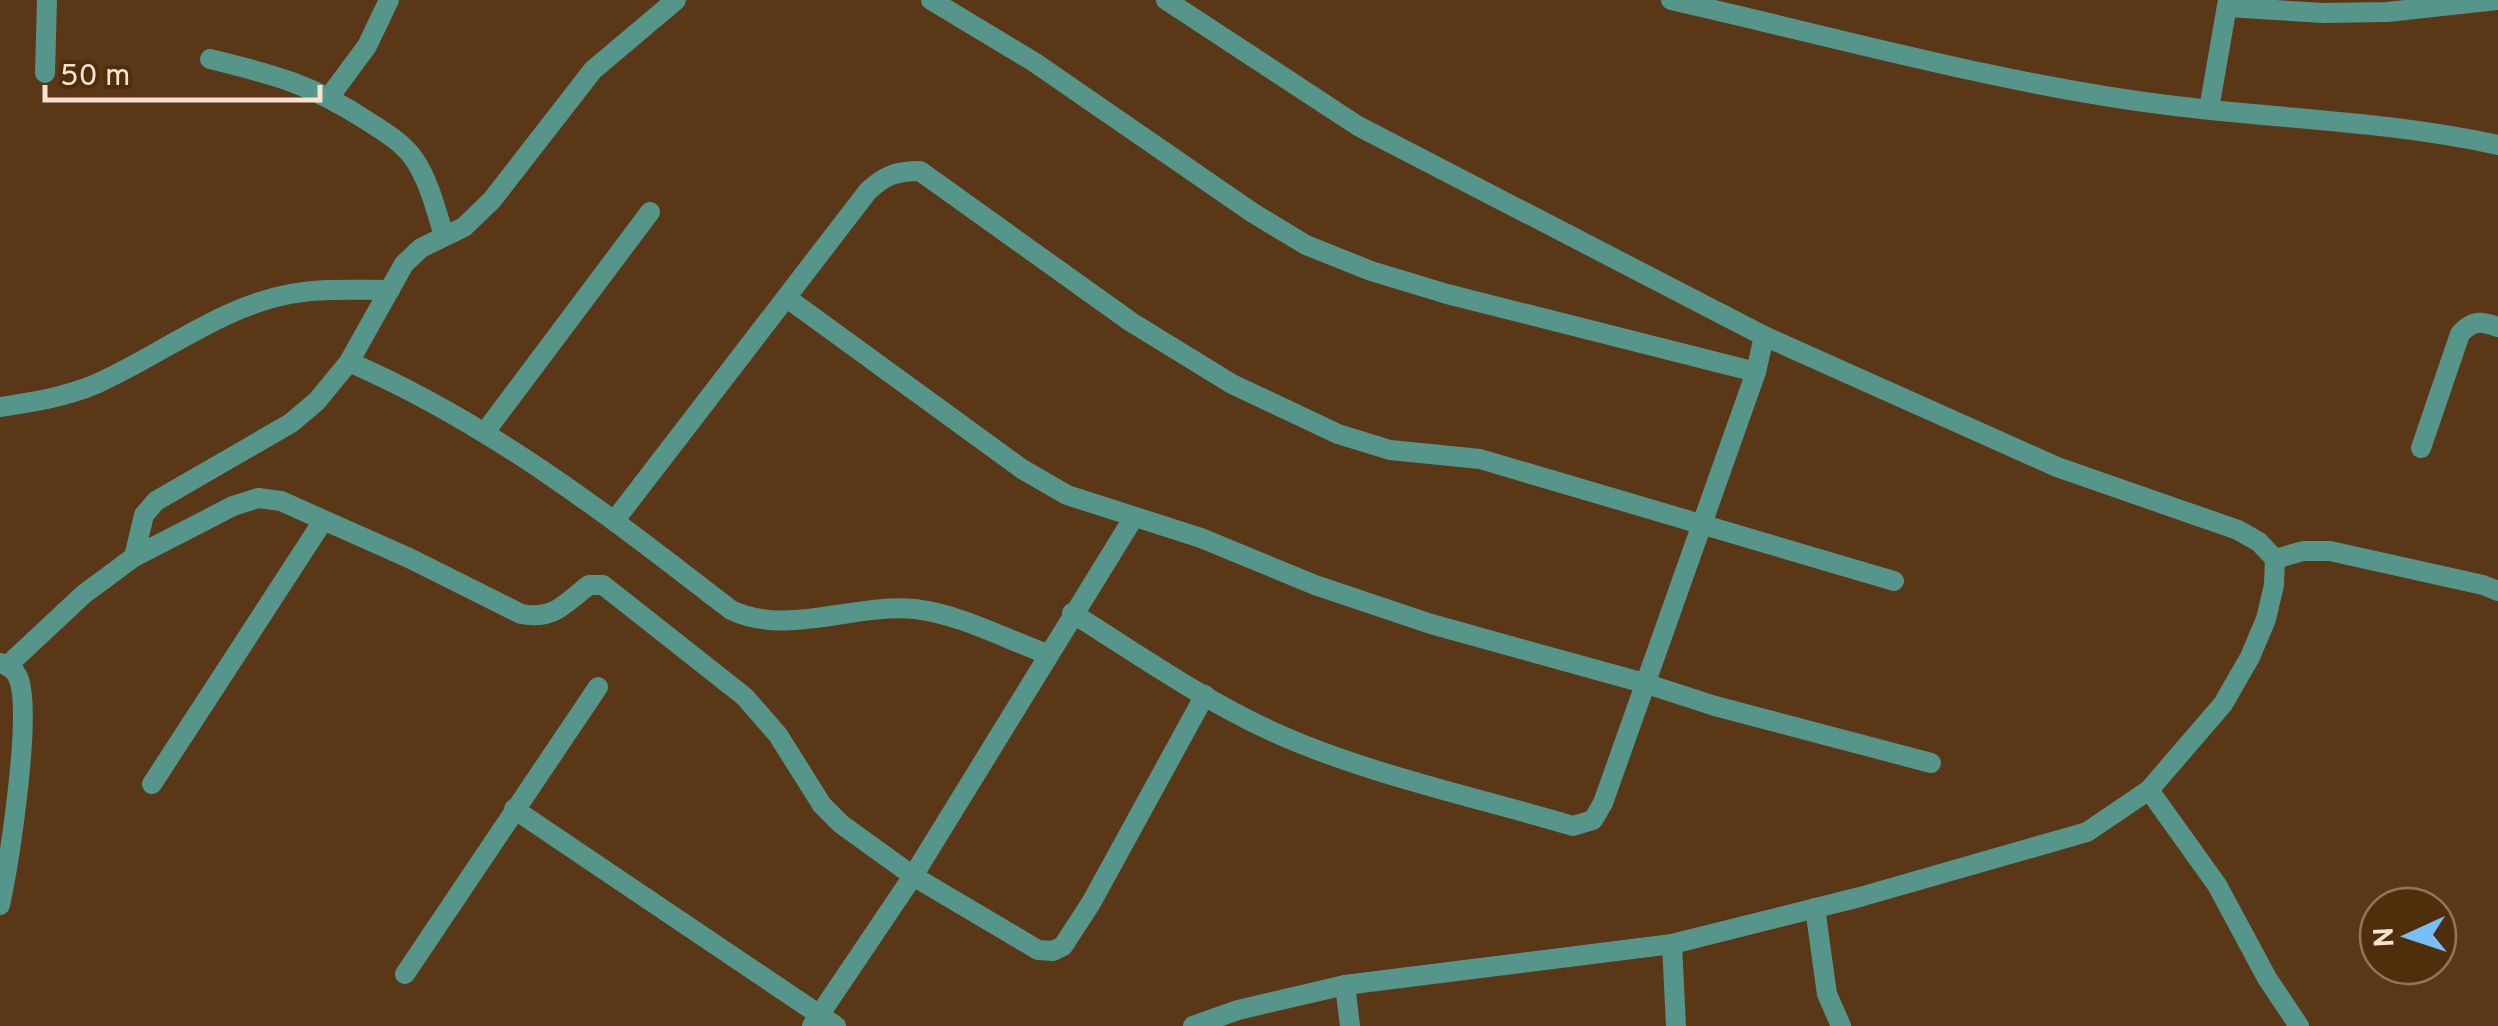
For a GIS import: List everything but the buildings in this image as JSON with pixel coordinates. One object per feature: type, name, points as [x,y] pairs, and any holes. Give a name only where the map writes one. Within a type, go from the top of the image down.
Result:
[{"type":"street","points":[[45,73],[46,0]]},
{"type":"street","points":[[330,96],[366,46],[389,0]]},
{"type":"street","points":[[134,557],[144,515],[156,501],[291,423],[317,402],[349,362],[404,264],[421,248],[464,226],[492,200],[594,70],[676,0]]},
{"type":"street","points":[[930,0],[1034,62],[1306,245],[1371,271],[1446,294],[1756,372]]},
{"type":"street","points":[[1166,0],[1358,126],[1764,336],[2057,468],[2238,530],[2259,542],[2275,559],[2266,619],[2223,704],[2150,790],[2087,832],[1672,944],[1345,985],[1238,1010],[1192,1026]]},
{"type":"street","points":[[1671,0],[2048,86],[2209,109],[2378,124],[2498,144]]},
{"type":"street","points":[[2209,109],[2227,4],[2323,13],[2387,12],[2498,0]]},
{"type":"street","points":[[210,60],[291,79],[330,96],[396,140],[414,158],[425,178],[444,235]]},
{"type":"street","points":[[615,520],[868,190],[884,176],[920,171],[1131,322],[1232,384],[1338,434],[1390,450],[1480,459],[1894,581]]},
{"type":"street","points":[[485,432],[650,212]]},
{"type":"street","points":[[0,407],[54,399],[98,383],[262,302],[292,294],[390,290]]},
{"type":"street","points":[[787,298],[1022,469],[1067,495],[1201,538],[1315,585],[1432,624],[1715,706],[1931,763]]},
{"type":"street","points":[[2421,448],[2460,334],[2476,322],[2498,326]]},
{"type":"street","points":[[1072,614],[1270,730],[1387,773],[1574,826],[1593,820],[1603,803],[1756,372],[1764,336]]},
{"type":"street","points":[[349,362],[412,389],[485,432],[615,520],[731,610],[751,619],[770,622],[877,609],[918,610],[1047,654]]},
{"type":"street","points":[[0,905],[19,779],[22,697],[18,677],[4,664],[84,594],[134,557],[233,506],[258,498],[281,501],[521,614],[542,618],[589,585],[603,585],[745,697],[778,735],[822,805],[841,824],[913,876],[1038,950],[1053,951],[1062,946],[1092,903],[1205,695]]},
{"type":"street","points":[[514,809],[822,1023],[1134,517]]},
{"type":"street","points":[[152,784],[323,522]]},
{"type":"street","points":[[2275,559],[2302,551],[2330,552],[2498,591]]},
{"type":"street","points":[[406,974],[598,687]]},
{"type":"street","points":[[2150,790],[2217,884],[2268,978],[2300,1026]]},
{"type":"street","points":[[1815,908],[1828,994],[1841,1026]]},
{"type":"street","points":[[1672,944],[1676,1026]]},
{"type":"street","points":[[1345,985],[1350,1026]]}]
